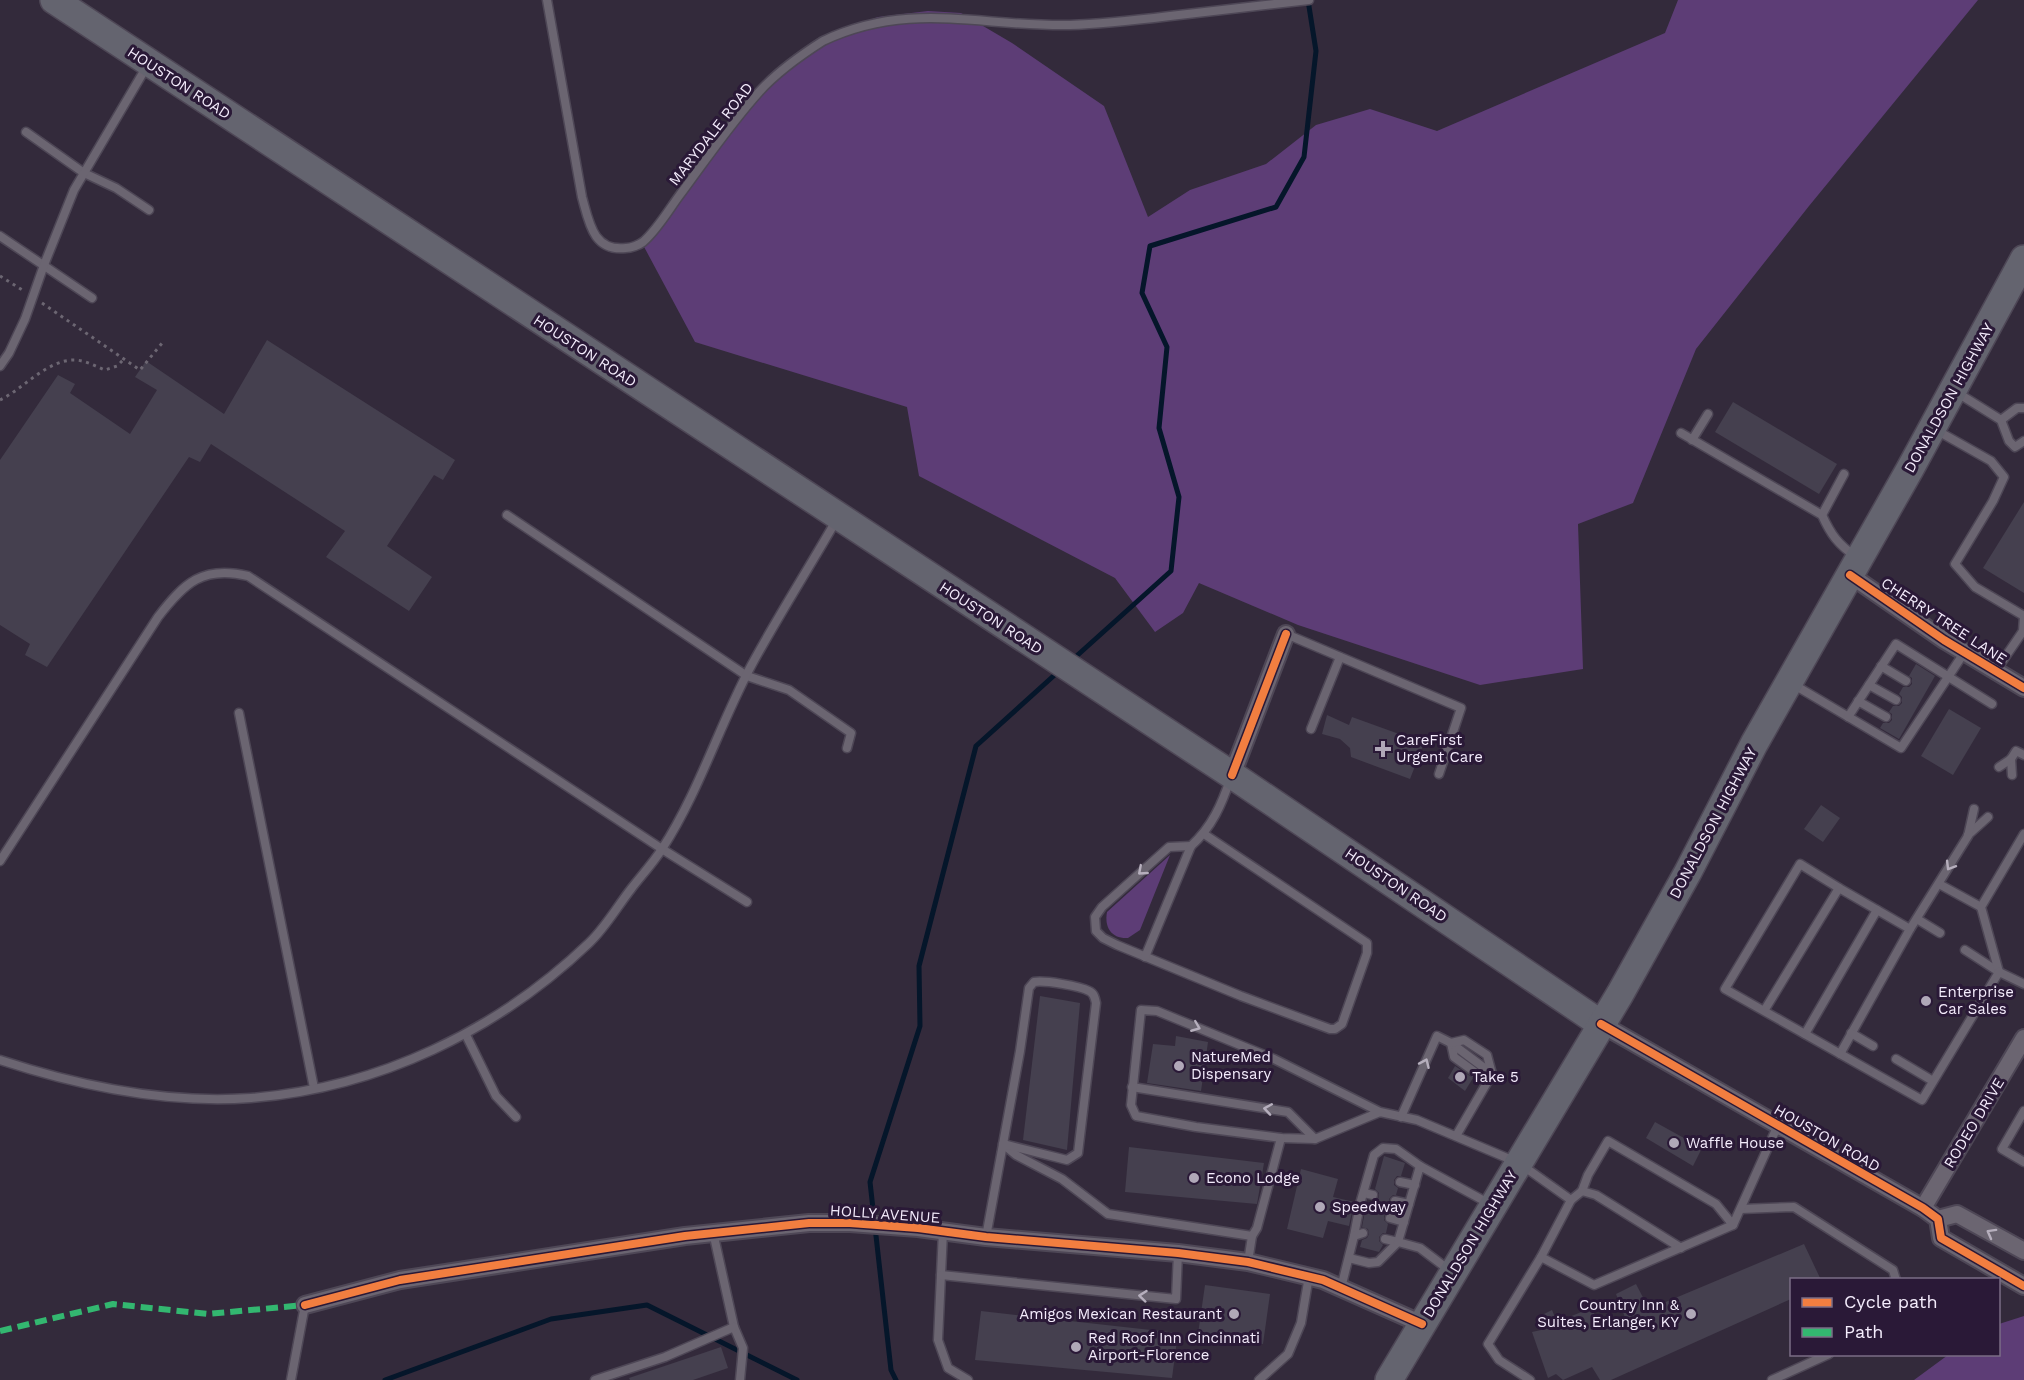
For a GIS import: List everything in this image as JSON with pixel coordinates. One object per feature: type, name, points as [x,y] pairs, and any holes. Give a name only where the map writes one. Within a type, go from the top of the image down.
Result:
[{"type":"main road","name":"HOUSTON ROAD","points":[[54,0],[838,518],[1232,775],[1601,1024]]},
{"type":"main road","name":"DONALDSON HIGHWAY","points":[[1389,1380],[1601,1024],[1688,872],[1754,744],[1933,428],[2024,259]]},
{"type":"street","name":"CHERRY TREE LANE","points":[[1855,567],[1964,653],[2024,688]]},
{"type":"street","points":[[1232,775],[1286,634]]},
{"type":"street","name":"HOUSTON ROAD","points":[[1601,1024],[1923,1209],[1938,1219],[1941,1238],[2024,1286]]},
{"type":"street","name":"RODEO DRIVE","points":[[1923,1209],[2024,1038]]},
{"type":"street","points":[[1938,1219],[1957,1214],[2024,1251]]},
{"type":"street","name":"HOLLY AVENUE","points":[[305,1305],[400,1280],[713,1232],[809,1223],[850,1223],[1178,1253],[1248,1262],[1309,1276],[1422,1324]]},
{"type":"lane","name":"MARYDALE ROAD","points":[[547,0],[582,197],[591,228],[601,244],[612,249],[628,248],[642,243],[760,90],[798,58],[848,27],[878,17],[928,11],[961,13],[1038,24],[1093,24],[1309,0]]},
{"type":"lane","points":[[0,366],[25,319],[74,190],[149,63]]},
{"type":"lane","points":[[26,132],[84,172],[116,188],[149,210]]},
{"type":"lane","points":[[0,236],[92,298]]},
{"type":"lane","points":[[1954,390],[2001,420],[2009,441],[2015,447],[2024,441]]},
{"type":"lane","points":[[2001,420],[2017,408],[2024,408]]},
{"type":"lane","points":[[1692,440],[1708,414]]},
{"type":"lane","points":[[1933,428],[1991,461],[2004,477],[1993,501],[1955,564],[1975,587],[2024,617],[2023,631],[1995,672]]},
{"type":"lane","points":[[1681,433],[1822,515],[1830,534],[1843,547],[1855,567]]},
{"type":"lane","points":[[1822,515],[1844,474]]},
{"type":"lane","points":[[507,515],[747,675],[789,690],[851,733],[847,748]]},
{"type":"lane","points":[[0,1060],[52,1076],[122,1092],[188,1098],[250,1098],[314,1088],[392,1068],[466,1035],[534,991],[591,941],[662,849],[706,765],[747,675],[838,518]]},
{"type":"lane","points":[[0,861],[158,617],[176,593],[197,578],[222,571],[248,576],[662,849],[747,902]]},
{"type":"lane","points":[[1286,634],[1461,708],[1439,774]]},
{"type":"lane","points":[[1848,717],[1896,644],[1992,704]]},
{"type":"lane","points":[[1789,682],[1901,748],[1920,712],[1935,697],[1964,653]]},
{"type":"lane","points":[[1311,729],[1340,657]]},
{"type":"lane","points":[[1881,666],[1906,681]]},
{"type":"lane","points":[[1869,685],[1896,700]]},
{"type":"lane","points":[[1926,692],[1935,697]]},
{"type":"lane","points":[[1858,701],[1886,717]]},
{"type":"lane","points":[[239,713],[314,1088]]},
{"type":"lane","points":[[1999,767],[2011,759],[2016,751],[2024,755]]},
{"type":"lane","points":[[2011,759],[2012,775]]},
{"type":"lane","points":[[1145,957],[1191,846],[1204,834],[1221,806],[1232,775]]},
{"type":"lane","points":[[1968,836],[1974,809]]},
{"type":"lane","points":[[1840,1053],[1910,929],[1968,836],[1988,817]]},
{"type":"lane","points":[[1191,846],[1169,848],[1102,907],[1095,917],[1096,931],[1103,938],[1145,957],[1292,1016],[1330,1029],[1335,1029],[1342,1024],[1368,950],[1364,940],[1204,834]]},
{"type":"lane","points":[[1981,908],[2024,834]]},
{"type":"lane","points":[[1910,929],[1800,864],[1725,989],[1922,1100],[1999,972],[1981,908],[1939,884]]},
{"type":"lane","points":[[1764,1011],[1839,888]]},
{"type":"lane","points":[[1805,1034],[1877,910]]},
{"type":"lane","points":[[1917,919],[1940,933]]},
{"type":"lane","points":[[1965,950],[1999,972],[2024,984]]},
{"type":"lane","points":[[986,1237],[1003,1144],[1020,1051],[1029,988],[1034,982],[1042,981],[1088,990],[1096,1003],[1078,1153],[1067,1160],[1003,1144]]},
{"type":"lane","points":[[1380,1112],[1315,1139],[1281,1138],[1196,1127],[1136,1116],[1131,1104],[1141,1010],[1157,1011],[1274,1059],[1380,1112],[1417,1120],[1519,1162],[1571,1200]]},
{"type":"lane","points":[[1851,1033],[1874,1046]]},
{"type":"lane","points":[[466,1035],[496,1096],[516,1117]]},
{"type":"lane","points":[[1401,1116],[1437,1036],[1451,1043],[1464,1040],[1487,1055],[1492,1074],[1456,1136]]},
{"type":"lane","points":[[1451,1043],[1454,1057],[1459,1061],[1476,1073],[1492,1074]]},
{"type":"lane","points":[[1896,1059],[1933,1081]]},
{"type":"lane","points":[[1132,1087],[1288,1112],[1315,1139]]},
{"type":"lane","points":[[2024,1111],[2002,1149],[2024,1162]]},
{"type":"lane","points":[[1541,1257],[1594,1285],[1733,1225],[1778,1125]]},
{"type":"lane","points":[[1248,1262],[1252,1236],[1257,1228],[1281,1138]]},
{"type":"lane","points":[[1530,1380],[1499,1360],[1488,1344],[1541,1257],[1571,1200],[1582,1191],[1588,1175],[1608,1141],[1716,1204],[1733,1225]]},
{"type":"lane","points":[[1003,1144],[1016,1155],[1062,1179],[1108,1214],[1252,1236]]},
{"type":"lane","points":[[1341,1288],[1349,1258],[1359,1235],[1364,1192],[1374,1155],[1383,1148],[1396,1149],[1420,1166],[1493,1206]]},
{"type":"lane","points":[[1349,1258],[1369,1263],[1378,1262],[1398,1242],[1420,1166]]},
{"type":"lane","points":[[1369,1174],[1378,1176]]},
{"type":"lane","points":[[1400,1182],[1415,1185]]},
{"type":"lane","points":[[1582,1191],[1596,1195],[1681,1248]]},
{"type":"lane","points":[[1364,1192],[1373,1195]]},
{"type":"lane","points":[[1395,1201],[1409,1204]]},
{"type":"lane","points":[[1741,1209],[1794,1207],[1893,1270],[1895,1278]]},
{"type":"lane","points":[[1390,1218],[1404,1222]]},
{"type":"lane","points":[[943,1231],[938,1340],[948,1368],[968,1380]]},
{"type":"lane","points":[[713,1232],[734,1327],[743,1348],[740,1380]]},
{"type":"lane","points":[[1385,1239],[1420,1248],[1453,1273]]},
{"type":"lane","points":[[941,1275],[1176,1299],[1178,1253]]},
{"type":"lane","points":[[1259,1380],[1288,1354],[1301,1323],[1309,1276]]},
{"type":"lane","points":[[291,1380],[305,1305]]},
{"type":"lane","points":[[595,1380],[665,1357],[734,1327]]},
{"type":"lane","points":[[1772,1380],[1825,1356]]},
{"type":"path","points":[[0,276],[140,370],[163,342]]},
{"type":"path","points":[[0,400],[51,365],[72,360],[86,362],[105,370],[117,366],[123,360]]},
{"type":"shaded area","points":[[1678,0],[1978,0],[1809,206],[1696,349],[1633,503],[1578,524],[1583,669],[1480,685],[1298,625],[1199,583],[1183,613],[1155,632],[1115,578],[919,476],[907,407],[695,342],[642,243],[760,90],[798,58],[848,27],[878,17],[928,11],[961,13],[1012,43],[1104,106],[1148,217],[1190,190],[1266,164],[1316,125],[1370,109],[1437,131],[1665,33]]},
{"type":"shaded area","points":[[1170,855],[1140,930],[1128,938],[1118,937],[1108,928],[1107,912]]},
{"type":"shaded area","points":[[2024,1316],[2024,1380],[1914,1380],[1947,1356],[2000,1356],[2000,1324]]},
{"type":"building","points":[[267,340],[455,460],[443,480],[434,475],[387,546],[432,577],[409,611],[326,557],[345,531],[211,444],[200,462],[189,457],[47,667],[25,655],[30,644],[0,625],[0,460],[58,375],[75,384],[70,393],[130,434],[157,390],[135,377],[146,361],[224,414]]},
{"type":"building","points":[[1733,402],[1837,464],[1819,494],[1715,432]]},
{"type":"building","points":[[2024,502],[2024,593],[1983,568]]},
{"type":"building","points":[[1916,664],[1935,676],[1899,739],[1880,728],[1883,723],[1889,723],[1892,720],[1892,714],[1889,712],[1893,706],[1899,706],[1902,703],[1902,697],[1899,694],[1903,687],[1909,687],[1912,684],[1912,678],[1909,676]]},
{"type":"building","points":[[1949,709],[1981,728],[1953,775],[1921,756]]},
{"type":"building","points":[[1327,715],[1349,725],[1352,717],[1424,743],[1410,779],[1351,757],[1350,748],[1340,739],[1322,734]]},
{"type":"building","points":[[1821,805],[1840,818],[1823,842],[1804,829]]},
{"type":"building","points":[[1040,996],[1080,1003],[1067,1150],[1023,1140]]},
{"type":"building","points":[[1176,1036],[1208,1042],[1201,1091],[1147,1083],[1153,1044],[1175,1046]]},
{"type":"building","points":[[1455,1066],[1473,1078],[1465,1091],[1448,1078]]},
{"type":"building","name":"Waffle House","points":[[1655,1122],[1702,1148],[1693,1166],[1646,1138]]},
{"type":"building","name":"Econo Lodge","points":[[1129,1147],[1264,1163],[1257,1204],[1125,1192]]},
{"type":"building","points":[[1384,1156],[1405,1163],[1401,1176],[1397,1176],[1394,1180],[1394,1185],[1398,1188],[1396,1195],[1389,1199],[1393,1207],[1392,1212],[1384,1216],[1388,1224],[1386,1233],[1379,1237],[1383,1245],[1379,1252],[1360,1247],[1362,1240],[1369,1234],[1368,1229],[1362,1227],[1366,1206],[1370,1207],[1372,1201],[1379,1197],[1375,1189]]},
{"type":"building","points":[[1301,1169],[1338,1179],[1333,1197],[1354,1202],[1349,1226],[1328,1221],[1323,1238],[1287,1229]]},
{"type":"building","name":"Country Inn & Suites, Erlanger, KY","points":[[1804,1244],[1820,1278],[1790,1278],[1790,1299],[1611,1380],[1600,1380],[1592,1367],[1563,1380],[1556,1374],[1548,1378],[1532,1332],[1541,1330],[1536,1318],[1552,1310],[1557,1322],[1591,1308],[1604,1330],[1626,1320],[1616,1294],[1636,1284],[1649,1309]]},
{"type":"building","name":"Amigos Mexican Restaurant","points":[[1205,1285],[1270,1294],[1263,1344],[1198,1334]]},
{"type":"building","name":"Red Roof Inn Cincinnati Airport-Florence","points":[[981,1311],[1178,1333],[1172,1378],[975,1360]]},
{"type":"building","points":[[721,1347],[728,1368],[693,1380],[630,1380],[629,1378]]},
{"type":"waterway","points":[[1071,661],[1171,571],[1179,497],[1159,428],[1167,347],[1142,293],[1150,246],[1276,207],[1304,157],[1316,51],[1308,0]]},
{"type":"waterway","points":[[896,1380],[891,1370],[870,1182],[920,1026],[919,966],[976,746],[1059,671]]},
{"type":"waterway","points":[[385,1380],[551,1319],[647,1305],[797,1380]]},
{"type":"marked path","points":[[0,1331],[113,1304],[208,1314],[305,1305]]},
{"type":"cycle path","points":[[1850,575],[1944,640],[2024,688]]},
{"type":"cycle path","points":[[1232,775],[1286,634]]},
{"type":"cycle path","points":[[1601,1024],[1923,1208],[1938,1219],[1941,1238],[2024,1286]]},
{"type":"cycle path","points":[[305,1305],[400,1280],[685,1236],[809,1223],[850,1223],[1178,1253],[1248,1262],[1323,1280],[1422,1324]]},
{"type":"place","name":"CareFirst Urgent Care","points":[[1383,749]]},
{"type":"place","name":"Enterprise Car Sales","points":[[1926,1001]]},
{"type":"place","name":"NatureMed Dispensary","points":[[1179,1066]]},
{"type":"place","name":"Take 5","points":[[1460,1077]]},
{"type":"place","name":"Waffle House","points":[[1674,1143]]},
{"type":"place","name":"Econo Lodge","points":[[1194,1178]]},
{"type":"place","name":"Speedway","points":[[1320,1207]]},
{"type":"place","name":"Amigos Mexican Restaurant","points":[[1234,1314]]},
{"type":"place","name":"Country Inn & Suites, Erlanger, KY","points":[[1691,1314]]},
{"type":"place","name":"Red Roof Inn Cincinnati Airport-Florence","points":[[1076,1347]]}]
